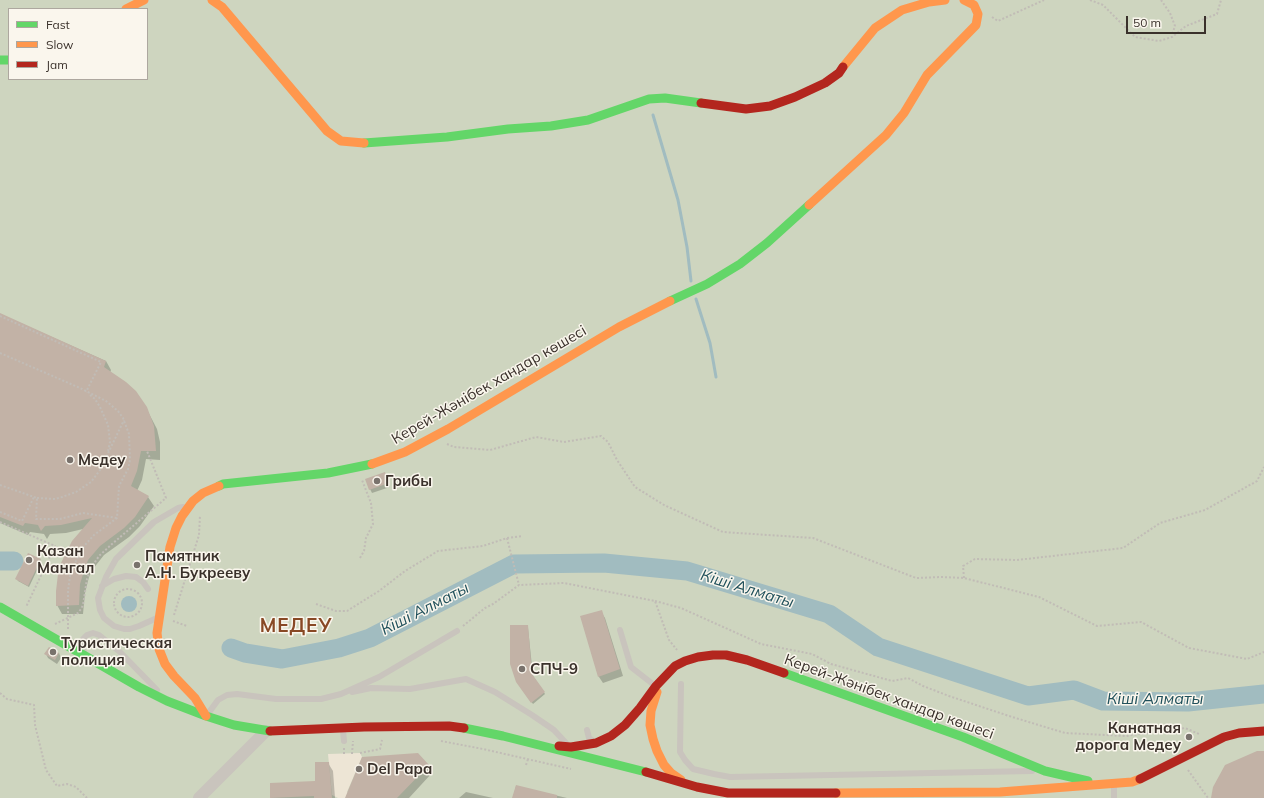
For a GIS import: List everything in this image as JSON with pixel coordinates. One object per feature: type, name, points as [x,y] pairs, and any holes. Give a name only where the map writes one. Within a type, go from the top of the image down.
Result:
[{"type":"street","points":[[128,8],[144,0]]},
{"type":"street","points":[[212,0],[222,7],[327,131],[341,141],[370,143],[448,137],[508,129],[552,126],[588,120],[649,99],[665,98],[746,109],[770,106],[825,83],[840,73],[875,28],[902,10],[929,2],[945,0]]},
{"type":"street","name":"Керей-Жәнібек хандар көшесі","points":[[190,710],[166,678],[154,657],[150,637],[153,617],[170,547],[179,522],[193,501],[203,493],[223,484],[328,473],[370,465],[405,452],[448,429],[619,327],[655,308],[707,284],[740,264],[767,243],[886,135],[896,124],[927,75],[976,25],[978,14],[974,5],[964,0]]},
{"type":"street","points":[[166,528],[168,522],[178,508]]},
{"type":"street","points":[[151,586],[152,598]]},
{"type":"street","points":[[0,607],[139,687],[167,701],[206,716]]},
{"type":"street","name":"Керей-Жәнібек хандар көшесі","points":[[153,617],[165,664],[195,698],[206,716],[234,725],[266,731],[364,727],[449,726],[503,736],[686,784]]},
{"type":"street","name":"Керей-Жәнібек хандар көшесі","points":[[527,743],[571,747],[596,743],[611,736],[625,725],[656,686],[676,666],[685,661],[698,657],[726,655],[747,660],[963,737],[1045,771],[1102,784]]},
{"type":"street","name":"Керей-Жәнібек хандар көшесі","points":[[668,673],[658,688],[653,700],[650,725],[653,739],[664,765],[671,773],[696,790],[728,793],[948,796],[1114,784],[1132,782],[1146,777],[1224,737],[1239,733],[1264,731]]},
{"type":"street","points":[[199,798],[266,731]]},
{"type":"lane","points":[[153,617],[130,629],[114,626],[104,618],[100,610],[98,598],[102,586],[116,559],[154,522],[178,508],[190,506]]},
{"type":"lane","points":[[102,586],[114,579],[126,576],[136,577],[151,586]]},
{"type":"lane","points":[[620,630],[631,667],[656,686]]},
{"type":"lane","points":[[341,694],[379,677],[457,631]]},
{"type":"lane","points":[[87,657],[82,649],[83,639],[88,635],[99,635],[120,652],[167,701]]},
{"type":"lane","points":[[206,716],[218,700],[227,695],[237,694],[276,699],[321,699],[370,688],[410,689],[466,679],[495,692],[532,715],[554,730],[571,747]]},
{"type":"lane","points":[[680,684],[680,752],[693,769],[730,777],[1045,771]]},
{"type":"lane","points":[[343,728],[344,741]]},
{"type":"lane","points":[[587,730],[589,738],[596,743]]},
{"type":"lane","points":[[1114,784],[1114,798]]},
{"type":"path","points":[[992,17],[998,21],[1044,0]]},
{"type":"path","points":[[1090,0],[1103,5],[1135,37],[1159,41],[1172,37],[1186,26],[1217,14],[1221,0]]},
{"type":"path","points":[[1161,0],[1170,13],[1175,26],[1172,37]]},
{"type":"path","points":[[0,316],[101,362],[86,391]]},
{"type":"path","points":[[0,353],[106,401],[118,410],[124,420],[128,434],[130,460],[128,469],[120,486],[117,518],[94,535],[84,546],[70,576],[68,590],[68,634]]},
{"type":"path","points":[[86,391],[95,399],[108,425],[110,442],[106,458]]},
{"type":"path","points":[[0,485],[37,498],[55,499],[70,495],[83,488],[96,476],[124,420]]},
{"type":"path","points":[[443,441],[454,447],[490,450],[536,436],[564,442],[600,436],[608,442],[617,460],[636,487],[664,505],[723,532],[812,538],[916,578],[964,578],[1039,597],[1097,626],[1141,622],[1189,648],[1247,659],[1264,652]]},
{"type":"path","points":[[52,625],[78,613],[83,606],[87,579],[99,556],[166,498],[147,451]]},
{"type":"path","points":[[964,578],[963,566],[975,559],[1017,560],[1123,548],[1160,523],[1206,510],[1257,481],[1264,467]]},
{"type":"path","points":[[360,476],[371,503],[373,524],[366,538],[364,551],[360,558]]},
{"type":"path","points":[[0,512],[22,521],[34,497]]},
{"type":"path","points":[[37,498],[36,519],[60,519],[83,513],[117,518]]},
{"type":"path","points":[[187,626],[173,621],[199,536],[200,515]]},
{"type":"path","points":[[0,522],[55,546],[21,619]]},
{"type":"path","points":[[316,604],[336,611],[347,611],[379,591],[405,571],[438,551],[483,546],[507,538],[522,536]]},
{"type":"path","points":[[507,538],[519,585]]},
{"type":"path","points":[[457,631],[485,608],[519,585],[564,584],[654,601],[681,608],[761,644],[812,654],[831,664],[892,681],[908,678],[923,686],[949,696],[1065,733],[1126,736],[1185,728],[1204,736]]},
{"type":"path","points":[[130,589],[138,593],[142,601],[141,608],[138,613],[134,616],[125,617],[117,612],[114,603],[117,594],[130,589]]},
{"type":"path","points":[[654,601],[669,640],[685,661]]},
{"type":"path","points":[[0,693],[7,699],[34,705],[35,725],[46,770],[57,786],[67,784],[76,788],[87,798]]},
{"type":"path","points":[[435,739],[574,770]]},
{"type":"path","points":[[360,753],[380,748],[382,740],[376,740]]},
{"type":"path","points":[[344,741],[359,741]]},
{"type":"path","points":[[352,754],[354,741]]},
{"type":"path","points":[[526,764],[528,759]]},
{"type":"path","points":[[1192,767],[1188,769],[1208,798]]},
{"type":"green space","points":[[0,0],[1264,0],[1264,798],[0,798]]},
{"type":"shaded area","points":[[360,753],[362,757],[347,792],[355,798],[338,798],[332,795],[328,754]]},
{"type":"water","points":[[126,596],[132,596],[137,601],[135,610],[132,612],[126,612],[121,607],[121,601]]},
{"type":"building","name":"Медеу","points":[[0,313],[106,361],[104,367],[136,391],[147,407],[154,426],[156,451],[141,451],[137,471],[131,486],[149,496],[135,517],[124,528],[100,546],[88,560],[80,584],[79,605],[56,606],[58,574],[60,565],[72,541],[92,518],[61,525],[45,526],[41,531],[38,525],[25,523],[23,526],[0,517]]},
{"type":"building","name":"Грибы","points":[[385,472],[389,483],[369,490],[365,479]]},
{"type":"building","points":[[28,553],[41,559],[28,586],[15,579]]},
{"type":"building","points":[[602,610],[620,669],[598,677],[580,616]]},
{"type":"building","name":"СПЧ-9","points":[[510,625],[528,625],[532,674],[545,692],[531,703],[516,682],[510,664]]},
{"type":"building","name":"Туристическая полиция","points":[[49,647],[59,653],[55,660],[44,654]]},
{"type":"building","points":[[1257,751],[1264,751],[1264,798],[1211,798],[1213,787],[1225,765]]},
{"type":"building","points":[[418,753],[429,765],[397,798],[345,798],[362,757]]},
{"type":"building","points":[[315,762],[329,762],[332,798],[314,798],[314,796],[270,798],[270,783],[315,781]]},
{"type":"building","points":[[516,785],[557,795],[557,798],[512,798]]},
{"type":"waterway","points":[[653,115],[678,200],[687,247],[691,281]]},
{"type":"waterway","points":[[696,299],[710,343],[716,377]]},
{"type":"waterway","name":"Кіші Алматы","points":[[0,561],[14,561]]},
{"type":"waterway","name":"Кіші Алматы","points":[[231,648],[245,653],[282,659],[339,648],[370,638],[514,564],[604,563],[687,571],[829,614],[878,647],[1028,696],[1074,690],[1103,701],[1188,702],[1264,694]]},
{"type":"traffic: fast","points":[[0,60],[8,60]]},
{"type":"traffic: fast","points":[[364,143],[447,137],[508,129],[551,126],[588,120],[649,99],[665,98],[701,103]]},
{"type":"traffic: fast","points":[[670,301],[707,284],[740,264],[767,243],[809,205]]},
{"type":"traffic: fast","points":[[219,486],[223,484],[328,473],[372,464]]},
{"type":"traffic: fast","points":[[0,607],[139,687],[167,701],[234,725],[270,731]]},
{"type":"traffic: fast","points":[[784,673],[963,737],[1045,771],[1088,781]]},
{"type":"traffic: fast","points":[[464,728],[503,736],[646,772]]},
{"type":"traffic: slow","points":[[128,8],[144,0]]},
{"type":"traffic: slow","points":[[212,0],[222,7],[327,131],[341,141],[364,143]]},
{"type":"traffic: slow","points":[[843,67],[875,28],[902,10],[929,2],[945,0]]},
{"type":"traffic: slow","points":[[809,205],[886,135],[904,113],[927,75],[976,25],[978,14],[974,5],[964,0]]},
{"type":"traffic: slow","points":[[372,464],[405,452],[448,429],[619,327],[670,301]]},
{"type":"traffic: slow","points":[[206,716],[195,698],[165,664],[159,649],[157,633],[170,547],[176,528],[182,516],[193,501],[203,493],[219,486]]},
{"type":"traffic: slow","points":[[657,692],[651,711],[650,725],[653,739],[664,765],[671,773],[681,780]]},
{"type":"traffic: slow","points":[[836,793],[1000,792],[1132,782],[1140,779]]},
{"type":"traffic: jam","points":[[701,103],[746,109],[770,106],[795,97],[825,83],[839,73],[843,67]]},
{"type":"traffic: jam","points":[[559,746],[571,747],[596,743],[611,736],[625,725],[656,686],[675,666],[685,661],[698,657],[726,655],[747,660],[784,673]]},
{"type":"traffic: jam","points":[[270,731],[364,727],[449,726],[464,728]]},
{"type":"traffic: jam","points":[[1140,779],[1224,737],[1239,733],[1264,731]]},
{"type":"traffic: jam","points":[[646,772],[697,787],[728,793],[836,793]]},
{"type":"place","name":"Медеу","points":[[70,460]]},
{"type":"place","name":"Грибы","points":[[377,481]]},
{"type":"place","name":"Казан Мангал","points":[[29,560]]},
{"type":"place","name":"Памятник А.Н. Букрееву","points":[[137,565]]},
{"type":"place","name":"Туристическая полиция","points":[[53,652]]},
{"type":"place","name":"СПЧ-9","points":[[522,669]]},
{"type":"place","name":"Канатная дорога Медеу","points":[[1189,737]]},
{"type":"place","name":"Del Papa","points":[[359,769]]},
{"type":"district","name":"МЕДЕУ","points":[[296,626]]}]
